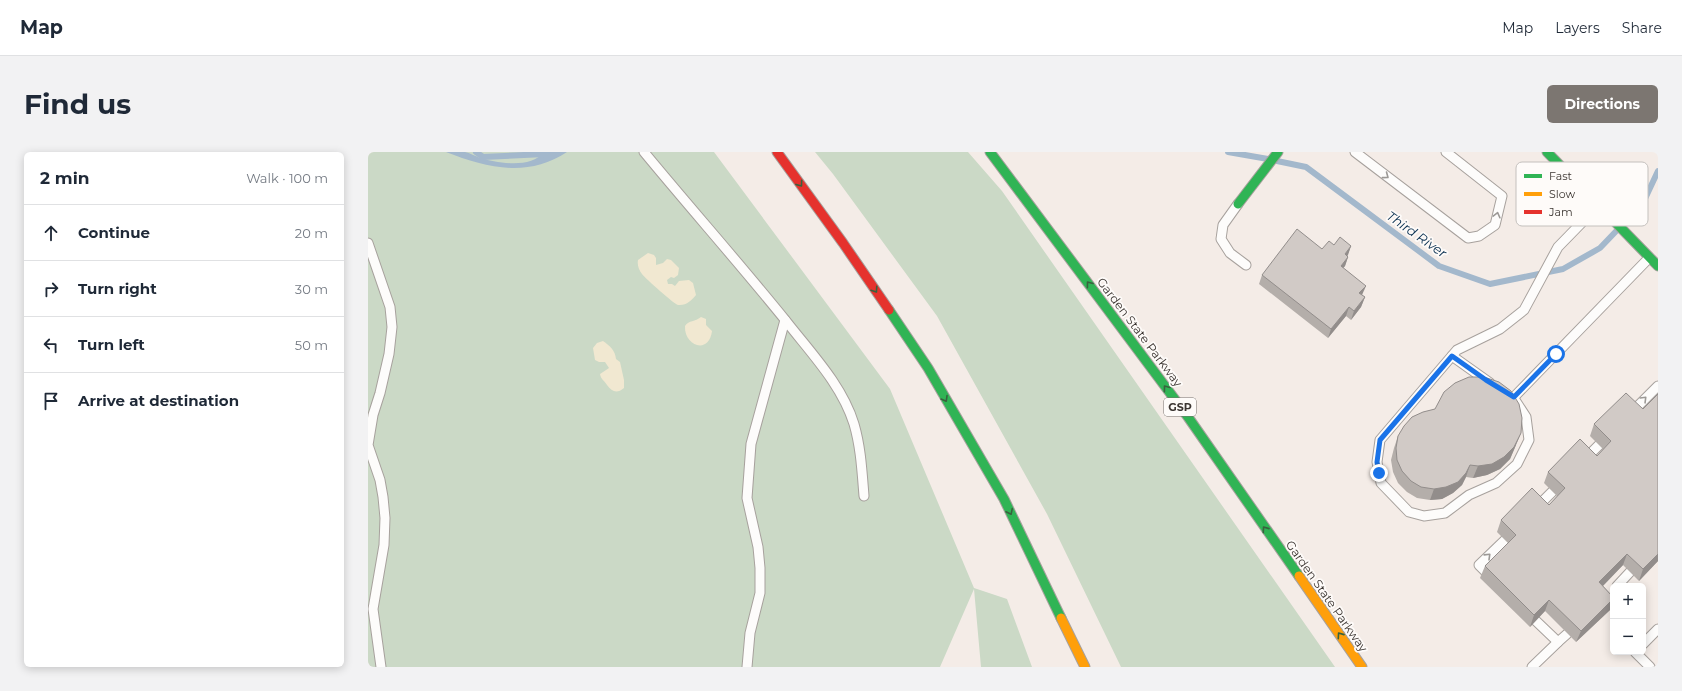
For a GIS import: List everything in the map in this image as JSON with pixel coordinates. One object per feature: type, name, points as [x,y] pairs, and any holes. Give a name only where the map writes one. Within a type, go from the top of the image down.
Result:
[{"type":"main road","points":[[777,152],[843,242],[928,368],[1004,499],[1085,667]]},
{"type":"main road","name":"Garden State Parkway","points":[[990,152],[1188,417],[1362,667]]},
{"type":"main road","points":[[1238,204],[1278,152]]},
{"type":"main road","points":[[1547,152],[1556,162]]},
{"type":"main road","points":[[1618,226],[1658,266]]},
{"type":"main road","points":[[1074,644],[1079,667]]},
{"type":"lane","points":[[644,152],[755,282],[820,364],[842,398],[854,424],[859,450],[864,496]]},
{"type":"lane","points":[[1355,152],[1468,238],[1479,236],[1495,225],[1502,196],[1446,152]]},
{"type":"lane","points":[[1238,204],[1223,225],[1221,239],[1230,253],[1246,265]]},
{"type":"lane","points":[[1452,356],[1514,397],[1526,417],[1529,440],[1517,464],[1496,483],[1469,495],[1445,513],[1424,516],[1409,512],[1381,483],[1377,462],[1380,440],[1457,350],[1500,329],[1524,310],[1535,293],[1558,247],[1578,226]]},
{"type":"lane","points":[[368,243],[390,307],[392,327],[389,354],[369,433],[368,445],[380,480],[385,518],[384,545],[370,605],[381,667]]},
{"type":"lane","points":[[1514,397],[1649,258]]},
{"type":"lane","points":[[747,667],[750,633],[760,593],[758,547],[747,498],[751,444],[785,320]]},
{"type":"lane","points":[[1631,413],[1658,386]]},
{"type":"lane","points":[[1585,460],[1599,445]]},
{"type":"lane","points":[[1536,508],[1553,491]]},
{"type":"lane","points":[[1486,572],[1479,565],[1505,540]]},
{"type":"lane","points":[[1619,583],[1630,572]]},
{"type":"lane","points":[[1535,620],[1558,642]]},
{"type":"lane","points":[[1646,641],[1658,629]]},
{"type":"lane","points":[[1532,667],[1567,634]]},
{"type":"lane","points":[[1638,655],[1650,667]]},
{"type":"green space","points":[[368,152],[714,152],[890,389],[974,588],[1007,599],[1032,667],[981,667],[974,589],[940,667],[368,667]]},
{"type":"green space","points":[[815,152],[968,152],[1002,191],[1335,667],[1121,667],[1047,514],[937,316],[833,174]]},
{"type":"sand","points":[[648,253],[654,255],[656,258],[656,265],[663,263],[667,259],[671,260],[679,268],[678,275],[667,280],[668,284],[675,286],[679,281],[689,280],[693,283],[696,295],[693,299],[686,304],[675,304],[642,274],[639,269],[638,260]]},
{"type":"sand","points":[[701,317],[706,319],[706,325],[712,331],[710,338],[706,343],[697,345],[688,339],[685,326]]},
{"type":"sand","points":[[603,341],[612,348],[616,359],[620,362],[624,380],[624,388],[617,392],[611,389],[601,378],[600,374],[609,368],[605,362],[595,360],[593,348],[597,343]]},
{"type":"water","points":[[446,152],[465,152],[487,160],[505,163],[523,163],[531,161],[544,152],[567,152],[552,160],[537,165],[522,168],[507,168],[492,166],[461,158]]},
{"type":"building","points":[[1297,229],[1322,249],[1329,241],[1334,245],[1340,237],[1351,246],[1345,254],[1348,257],[1341,266],[1366,286],[1359,293],[1365,297],[1354,311],[1349,307],[1331,329],[1262,275]]},
{"type":"building","points":[[1469,377],[1484,377],[1499,382],[1511,391],[1519,404],[1522,418],[1521,433],[1514,447],[1504,457],[1492,464],[1478,466],[1470,465],[1466,473],[1458,482],[1446,487],[1434,489],[1421,487],[1411,481],[1402,471],[1397,460],[1396,448],[1398,436],[1412,417],[1435,409],[1444,392],[1455,383]]},
{"type":"building","points":[[1626,393],[1643,409],[1658,394],[1658,554],[1643,569],[1627,554],[1599,582],[1610,594],[1610,602],[1581,631],[1549,600],[1534,615],[1485,566],[1516,535],[1501,520],[1532,488],[1549,505],[1565,488],[1548,472],[1580,439],[1597,456],[1611,441],[1594,424]]},
{"type":"waterway","name":"Third River","points":[[476,152],[483,157],[545,154],[547,152]]},
{"type":"waterway","name":"Third River","points":[[1228,152],[1268,159]]},
{"type":"waterway","name":"Third River","points":[[1277,161],[1306,167],[1439,266],[1490,284],[1563,269],[1600,248],[1621,226]]},
{"type":"waterway","name":"Third River","points":[[1648,192],[1658,171]]},
{"type":"traffic: fast","points":[[990,152],[1188,417],[1299,576]]},
{"type":"traffic: fast","points":[[1238,204],[1278,152]]},
{"type":"traffic: fast","points":[[1547,152],[1557,162]]},
{"type":"traffic: fast","points":[[1619,226],[1658,266]]},
{"type":"traffic: fast","points":[[889,310],[928,368],[1004,499],[1061,618]]},
{"type":"traffic: slow","points":[[1299,576],[1362,667]]},
{"type":"traffic: slow","points":[[1061,618],[1085,667]]},
{"type":"traffic: jam","points":[[777,152],[843,243],[889,310]]},
{"type":"route","points":[[1379,473],[1377,462],[1380,440],[1452,356],[1486,380],[1514,397],[1556,354]]}]
